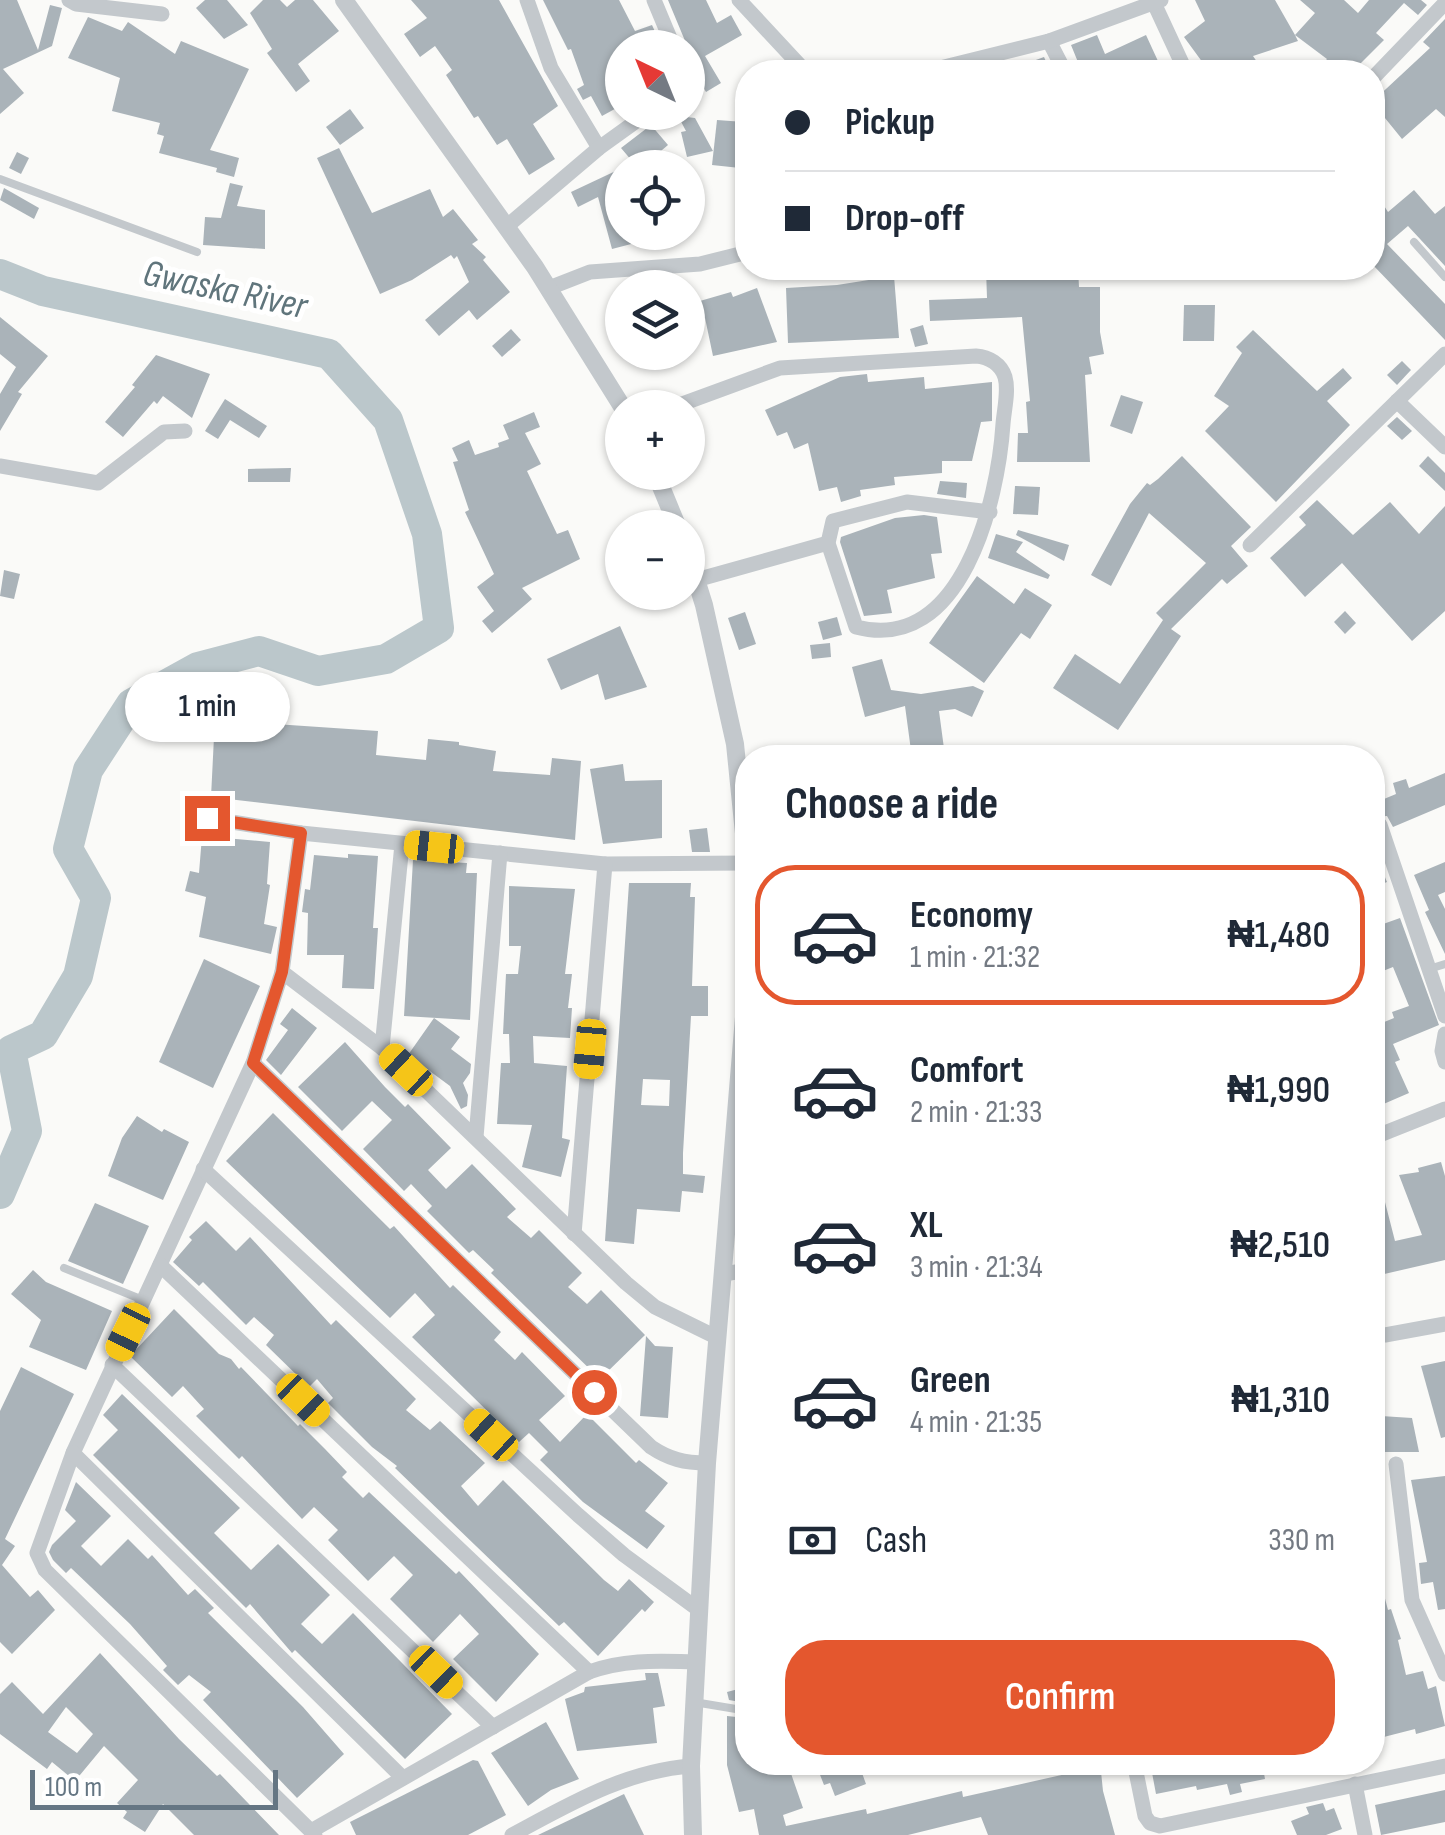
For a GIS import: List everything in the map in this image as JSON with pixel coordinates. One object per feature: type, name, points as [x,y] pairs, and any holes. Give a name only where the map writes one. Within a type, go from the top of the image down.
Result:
[{"type":"street","points":[[69,0],[162,14]]},
{"type":"street","points":[[344,0],[549,288],[612,390]]},
{"type":"street","points":[[527,0],[551,68],[599,148]]},
{"type":"street","points":[[654,0],[666,30]]},
{"type":"street","points":[[739,0],[795,60]]},
{"type":"street","points":[[972,60],[1049,41],[1158,2],[1181,60]]},
{"type":"street","points":[[1385,65],[1445,3]]},
{"type":"street","points":[[1049,41],[1059,60]]},
{"type":"street","points":[[506,227],[624,130]]},
{"type":"street","points":[[549,288],[590,272],[700,264],[735,255]]},
{"type":"street","points":[[1250,545],[1445,354]]},
{"type":"street","points":[[705,395],[780,368],[983,356],[996,364],[1006,382],[1001,464],[990,512],[975,550],[938,606],[912,626],[856,627],[828,544],[833,521],[907,502],[990,512]]},
{"type":"street","points":[[1397,400],[1445,447]]},
{"type":"street","points":[[0,466],[98,483],[164,432],[185,431]]},
{"type":"street","points":[[705,578],[828,544]]},
{"type":"street","points":[[703,610],[735,745]]},
{"type":"street","points":[[207,818],[301,833],[606,864],[735,864]]},
{"type":"street","points":[[301,833],[282,972],[253,1063],[73,1453],[39,1540],[39,1562],[313,1833],[589,1672],[632,1660],[696,1662]]},
{"type":"street","points":[[1385,837],[1437,966],[1445,1016]]},
{"type":"street","points":[[382,1048],[402,844]]},
{"type":"street","points":[[476,1137],[500,854]]},
{"type":"street","points":[[574,1234],[606,864]]},
{"type":"street","points":[[282,972],[382,1048],[655,1307],[716,1337]]},
{"type":"street","points":[[1445,1034],[1445,1062]]},
{"type":"street","points":[[253,1063],[650,1447],[686,1463],[706,1463]]},
{"type":"street","points":[[1385,1133],[1445,1109]]},
{"type":"street","points":[[693,1835],[691,1766],[706,1463],[735,1133]]},
{"type":"street","points":[[203,1169],[624,1555],[699,1610]]},
{"type":"street","points":[[160,1265],[589,1672]]},
{"type":"street","points":[[724,1274],[735,1272]]},
{"type":"street","points":[[1385,1335],[1445,1324]]},
{"type":"street","points":[[112,1365],[493,1727]]},
{"type":"street","points":[[73,1453],[403,1778]]},
{"type":"street","points":[[1396,1464],[1412,1600],[1445,1674]]},
{"type":"street","points":[[512,1835],[623,1778],[656,1769],[691,1766]]},
{"type":"street","points":[[1137,1775],[1145,1816],[1150,1823],[1160,1826],[1445,1766]]},
{"type":"street","points":[[1355,1784],[1365,1835]]},
{"type":"lane","points":[[0,179],[196,252]]},
{"type":"lane","points":[[1414,242],[1445,276]]},
{"type":"lane","points":[[64,1268],[144,1300]]},
{"type":"lane","points":[[694,1702],[735,1709]]},
{"type":"building","points":[[0,0],[17,0],[38,50],[50,5],[62,8],[52,46],[3,69],[24,93],[0,114]]},
{"type":"building","points":[[205,0],[227,0],[248,25],[224,39],[196,8]]},
{"type":"building","points":[[263,0],[280,0],[287,7],[295,0],[313,0],[339,31],[298,64],[310,81],[296,92],[267,53],[272,49],[250,13]]},
{"type":"building","points":[[411,0],[499,0],[558,106],[533,124],[555,159],[529,175],[507,139],[497,145],[446,75],[452,70],[435,46],[420,57],[404,34],[427,18]]},
{"type":"building","points":[[543,0],[619,0],[634,30],[605,30],[602,116],[591,96],[583,100],[577,89],[584,85],[571,49],[568,50]]},
{"type":"building","points":[[668,0],[706,0],[717,23],[731,15],[742,35],[705,56],[705,30],[680,30]]},
{"type":"building","points":[[1195,0],[1275,0],[1298,41],[1253,56],[1256,60],[1201,60],[1184,37],[1205,21]]},
{"type":"building","points":[[1300,0],[1344,0],[1358,13],[1369,0],[1421,0],[1427,5],[1418,15],[1404,3],[1376,33],[1384,40],[1364,60],[1327,59],[1295,35],[1315,13]]},
{"type":"building","points":[[88,17],[122,31],[128,22],[175,54],[181,41],[249,69],[210,150],[239,158],[234,177],[216,172],[217,168],[159,153],[164,136],[157,134],[160,123],[112,111],[120,78],[68,58]]},
{"type":"building","points":[[1445,19],[1445,117],[1436,109],[1402,139],[1385,118],[1385,90],[1430,48],[1423,42]]},
{"type":"building","points":[[1097,35],[1105,54],[1146,35],[1157,60],[1077,60],[1071,45]]},
{"type":"building","points":[[705,56],[721,83],[705,90]]},
{"type":"building","points":[[350,109],[364,128],[340,145],[326,127]]},
{"type":"building","points":[[717,120],[735,121],[735,167],[712,165]]},
{"type":"building","points":[[644,130],[655,130],[668,145],[662,150],[621,148]]},
{"type":"building","points":[[702,130],[713,151],[685,150],[681,132]]},
{"type":"building","points":[[339,148],[372,213],[430,189],[443,217],[453,209],[478,240],[472,244],[510,292],[477,320],[469,310],[439,336],[425,320],[469,282],[457,256],[454,259],[451,255],[412,280],[380,294],[317,158]]},
{"type":"building","points":[[17,152],[29,158],[21,174],[9,168]]},
{"type":"building","points":[[605,176],[605,223],[598,197],[578,207],[571,192]]},
{"type":"building","points":[[230,183],[243,186],[237,206],[265,210],[265,249],[203,245],[205,217],[221,218]]},
{"type":"building","points":[[4,188],[39,208],[34,219],[0,200]]},
{"type":"building","points":[[1414,190],[1435,214],[1445,206],[1445,266],[1408,226],[1387,244],[1445,304],[1445,340],[1385,278],[1385,207],[1388,212]]},
{"type":"building","points":[[894,280],[899,338],[788,343],[786,288]]},
{"type":"building","points":[[986,280],[1079,280],[1079,287],[1100,287],[1104,354],[1089,357],[1092,374],[1085,375],[1090,462],[1017,462],[1018,433],[1028,433],[1026,402],[1030,401],[1022,317],[930,321],[929,300],[987,298]]},
{"type":"building","points":[[757,288],[777,342],[713,356],[705,300],[731,292],[733,297]]},
{"type":"building","points":[[1184,305],[1215,305],[1214,341],[1183,341]]},
{"type":"building","points":[[0,317],[48,356],[18,392],[22,394],[0,431],[0,394],[16,367],[0,354]]},
{"type":"building","points":[[923,325],[928,344],[915,347],[910,329]]},
{"type":"building","points":[[511,329],[521,340],[502,357],[492,346]]},
{"type":"building","points":[[1253,330],[1317,391],[1343,368],[1352,378],[1327,401],[1350,425],[1276,502],[1205,431],[1229,406],[1214,396],[1242,353],[1236,347]]},
{"type":"building","points":[[156,355],[210,374],[192,418],[163,396],[123,437],[105,422]]},
{"type":"building","points":[[1402,361],[1411,370],[1397,385],[1387,375]]},
{"type":"building","points":[[867,374],[868,382],[924,377],[925,389],[992,382],[992,421],[981,422],[972,461],[942,461],[942,473],[894,477],[895,485],[860,490],[861,496],[841,502],[837,487],[819,491],[808,443],[794,449],[787,432],[777,436],[765,410],[840,377]]},
{"type":"building","points":[[1121,395],[1143,402],[1132,434],[1110,426]]},
{"type":"building","points":[[225,399],[267,426],[259,438],[230,420],[218,439],[205,431]]},
{"type":"building","points":[[534,412],[540,427],[525,433],[541,464],[527,471],[557,534],[568,530],[580,559],[522,588],[532,599],[492,633],[482,621],[494,611],[477,587],[494,574],[465,512],[469,510],[452,448],[469,440],[475,455],[499,447],[498,443],[509,439],[503,425]]},
{"type":"building","points":[[1397,417],[1412,431],[1402,440],[1387,426]]},
{"type":"building","points":[[1182,456],[1251,527],[1231,546],[1248,566],[1227,584],[1222,579],[1171,629],[1181,636],[1118,730],[1053,688],[1075,654],[1120,684],[1163,620],[1156,613],[1206,563],[1149,513],[1111,586],[1091,575],[1130,504],[1147,483],[1158,479]]},
{"type":"building","points":[[1428,456],[1445,473],[1445,491],[1419,466]]},
{"type":"building","points":[[291,468],[290,482],[248,482],[248,469]]},
{"type":"building","points":[[940,481],[967,483],[966,498],[937,494]]},
{"type":"building","points":[[1015,486],[1040,487],[1038,515],[1013,514]]},
{"type":"building","points":[[1317,500],[1353,535],[1390,502],[1419,534],[1445,506],[1445,611],[1412,641],[1342,563],[1305,597],[1270,558],[1306,525],[1299,517]]},
{"type":"building","points":[[937,517],[942,553],[931,554],[935,578],[887,590],[892,613],[864,616],[841,537],[895,518]]},
{"type":"building","points":[[1018,530],[1069,545],[1064,561],[1016,535]]},
{"type":"building","points":[[996,534],[1023,542],[1016,552],[1050,575],[1048,579],[988,558]]},
{"type":"building","points":[[4,570],[20,574],[14,599],[0,596]]},
{"type":"building","points":[[977,576],[1014,604],[1025,588],[1052,605],[1030,639],[1021,633],[984,683],[929,643]]},
{"type":"building","points":[[1345,611],[1356,623],[1345,634],[1334,622]]},
{"type":"building","points":[[745,612],[756,644],[739,650],[728,618]]},
{"type":"building","points":[[837,617],[842,635],[823,640],[818,622]]},
{"type":"building","points":[[620,626],[647,687],[605,700],[598,674],[561,690],[547,659]]},
{"type":"building","points":[[830,643],[831,657],[812,659],[810,645]]},
{"type":"building","points":[[882,659],[891,690],[921,694],[973,686],[984,691],[972,717],[955,709],[939,711],[944,745],[910,745],[905,706],[865,717],[852,667]]},
{"type":"building","points":[[260,723],[378,731],[376,755],[426,760],[428,739],[459,742],[496,751],[493,771],[550,775],[552,758],[581,761],[575,840],[211,797],[214,737],[258,740]]},
{"type":"building","points":[[623,764],[625,781],[662,780],[662,838],[603,844],[590,769]]},
{"type":"building","points":[[1445,773],[1445,805],[1393,827],[1385,816],[1385,799],[1396,794],[1393,783],[1406,779],[1409,788]]},
{"type":"building","points":[[707,828],[710,852],[692,852],[689,830]]},
{"type":"building","points":[[202,836],[270,842],[270,885],[264,924],[277,927],[271,954],[199,937],[206,897],[185,891],[190,871],[199,873]]},
{"type":"building","points":[[348,854],[378,856],[374,989],[342,988],[344,955],[307,955],[308,913],[302,912],[305,889],[310,890],[314,855],[348,858]]},
{"type":"building","points":[[413,860],[467,863],[466,873],[477,873],[470,1020],[404,1016]]},
{"type":"building","points":[[1445,862],[1445,892],[1438,895],[1445,909],[1445,954],[1425,912],[1429,910],[1414,875]]},
{"type":"building","points":[[629,883],[691,883],[690,897],[695,897],[692,986],[708,986],[708,1016],[691,1016],[683,1174],[705,1176],[703,1193],[682,1191],[680,1212],[637,1209],[634,1244],[605,1241]],"holes":[[[643,1079],[670,1080],[669,1106],[641,1105]]]},
{"type":"building","points":[[509,886],[575,889],[565,974],[572,974],[570,1038],[533,1036],[534,1063],[567,1066],[562,1138],[570,1140],[561,1177],[522,1167],[532,1125],[497,1124],[501,1063],[510,1063],[509,1034],[503,1034],[506,974],[518,974],[521,946],[509,946]]},
{"type":"building","points":[[1400,918],[1439,1025],[1393,1044],[1400,1060],[1395,1062],[1409,1093],[1385,1103],[1385,1022],[1394,1018],[1392,1012],[1409,1006],[1393,967],[1385,970],[1385,923]]},
{"type":"building","points":[[204,959],[260,986],[213,1088],[159,1062]]},
{"type":"building","points":[[292,1008],[317,1028],[281,1075],[266,1060],[288,1030],[280,1024]]},
{"type":"building","points":[[434,1018],[460,1037],[451,1049],[471,1064],[463,1083],[467,1106],[461,1109],[450,1086],[408,1055]]},
{"type":"building","points":[[345,1042],[405,1107],[408,1104],[451,1148],[428,1170],[446,1189],[472,1164],[516,1209],[507,1217],[531,1238],[539,1230],[582,1273],[568,1287],[587,1304],[601,1290],[645,1335],[600,1379],[491,1273],[494,1270],[473,1250],[469,1253],[427,1211],[432,1206],[411,1184],[404,1191],[363,1149],[392,1120],[372,1101],[342,1131],[298,1087]]},
{"type":"building","points":[[273,1113],[390,1229],[394,1226],[450,1288],[453,1285],[501,1332],[494,1340],[515,1360],[522,1352],[565,1396],[539,1420],[560,1442],[587,1414],[636,1463],[639,1460],[668,1483],[645,1511],[665,1526],[647,1549],[583,1502],[540,1460],[548,1452],[529,1433],[519,1442],[412,1337],[435,1315],[415,1293],[390,1318],[226,1161]]},
{"type":"building","points":[[137,1116],[162,1132],[164,1129],[189,1142],[163,1200],[108,1176],[122,1138]]},
{"type":"building","points":[[1441,1162],[1445,1176],[1445,1260],[1385,1274],[1385,1202],[1395,1241],[1422,1235],[1399,1175],[1419,1172],[1418,1168]]},
{"type":"building","points":[[95,1203],[149,1226],[123,1284],[68,1261]]},
{"type":"building","points":[[206,1221],[236,1251],[250,1237],[331,1325],[336,1320],[416,1399],[406,1410],[430,1430],[440,1421],[485,1463],[461,1486],[478,1506],[503,1480],[604,1580],[618,1591],[629,1579],[654,1602],[645,1612],[642,1609],[598,1656],[564,1622],[559,1626],[328,1403],[333,1398],[317,1379],[309,1387],[266,1345],[274,1335],[254,1317],[246,1325],[203,1282],[199,1286],[173,1262],[192,1240],[189,1237]]},
{"type":"building","points":[[33,1270],[46,1282],[112,1311],[86,1370],[29,1347],[41,1320],[11,1294]]},
{"type":"building","points":[[174,1309],[219,1354],[241,1367],[325,1449],[347,1472],[342,1477],[363,1498],[369,1492],[456,1574],[459,1571],[539,1654],[496,1702],[453,1659],[479,1634],[460,1614],[433,1642],[390,1599],[413,1575],[394,1556],[368,1581],[328,1540],[338,1530],[314,1507],[302,1519],[242,1456],[239,1459],[196,1416],[204,1409],[183,1386],[172,1397],[130,1356]]},
{"type":"building","points":[[646,1336],[655,1346],[673,1347],[668,1418],[640,1416]]},
{"type":"building","points":[[1445,1361],[1445,1437],[1441,1438],[1421,1366]]},
{"type":"building","points":[[21,1367],[74,1394],[5,1539],[15,1546],[2,1565],[30,1597],[38,1590],[55,1610],[12,1654],[0,1642],[0,1411]]},
{"type":"building","points":[[122,1394],[240,1508],[214,1533],[251,1570],[278,1544],[330,1595],[301,1624],[322,1644],[353,1613],[452,1714],[405,1759],[93,1455],[118,1430],[103,1415]]},
{"type":"building","points":[[1385,1416],[1412,1418],[1419,1452],[1385,1452]]},
{"type":"building","points":[[1445,1476],[1445,1609],[1438,1610],[1433,1582],[1421,1584],[1419,1563],[1427,1562],[1411,1480]]},
{"type":"building","points":[[76,1482],[111,1516],[81,1546],[101,1566],[128,1539],[148,1559],[152,1555],[188,1595],[195,1589],[214,1608],[208,1613],[303,1707],[344,1754],[297,1798],[203,1700],[211,1692],[189,1675],[178,1685],[163,1670],[167,1666],[130,1624],[71,1568],[66,1573],[53,1560],[49,1552],[52,1545],[76,1521],[65,1510]]},
{"type":"building","points":[[1385,1599],[1401,1639],[1398,1640],[1406,1675],[1423,1671],[1428,1689],[1436,1686],[1445,1726],[1416,1734],[1415,1729],[1385,1737]]},
{"type":"building","points":[[100,1653],[179,1739],[217,1776],[220,1774],[279,1835],[194,1835],[163,1804],[145,1832],[123,1818],[127,1812],[117,1803],[138,1780],[104,1746],[75,1781],[52,1762],[47,1769],[0,1734],[0,1694],[12,1682],[43,1714]],"holes":[[[66,1707],[93,1734],[77,1753],[48,1732]]]},
{"type":"building","points":[[645,1673],[658,1673],[665,1706],[653,1708],[657,1743],[577,1751],[565,1699],[584,1692],[585,1687],[646,1680]]},
{"type":"building","points":[[735,1690],[735,1701],[729,1700],[727,1692]]},
{"type":"building","points":[[727,1716],[735,1717],[735,1775],[792,1775],[803,1808],[783,1815],[786,1826],[866,1809],[867,1814],[962,1791],[963,1797],[1062,1775],[1101,1775],[1115,1835],[988,1835],[981,1817],[908,1835],[759,1835],[754,1809],[739,1812],[727,1765]]},
{"type":"building","points":[[546,1722],[579,1779],[551,1790],[528,1806],[491,1753]]},
{"type":"building","points":[[473,1760],[478,1761],[506,1815],[468,1835],[356,1835],[350,1822]]},
{"type":"building","points":[[820,1775],[863,1775],[866,1784],[835,1796],[830,1783],[824,1785]]},
{"type":"building","points":[[1152,1775],[1264,1775],[1265,1779],[1240,1784],[1242,1792],[1230,1795],[1227,1784],[1156,1794]]},
{"type":"building","points":[[1445,1790],[1445,1822],[1381,1835],[1375,1805]]},
{"type":"building","points":[[624,1794],[644,1835],[538,1835]]},
{"type":"building","points":[[1323,1803],[1326,1811],[1334,1808],[1342,1829],[1326,1835],[1297,1835],[1291,1821],[1309,1814],[1306,1807]]},
{"type":"waterway","name":"Gwaska River","points":[[0,274],[43,291],[329,354],[388,420],[427,534],[439,628],[386,659],[318,671],[259,651],[198,667],[131,704],[88,770],[68,849],[96,898],[78,976],[43,1035],[11,1050],[27,1131],[0,1194]]},
{"type":"route","points":[[207,818],[301,833],[282,972],[253,1063],[594,1392]]}]
